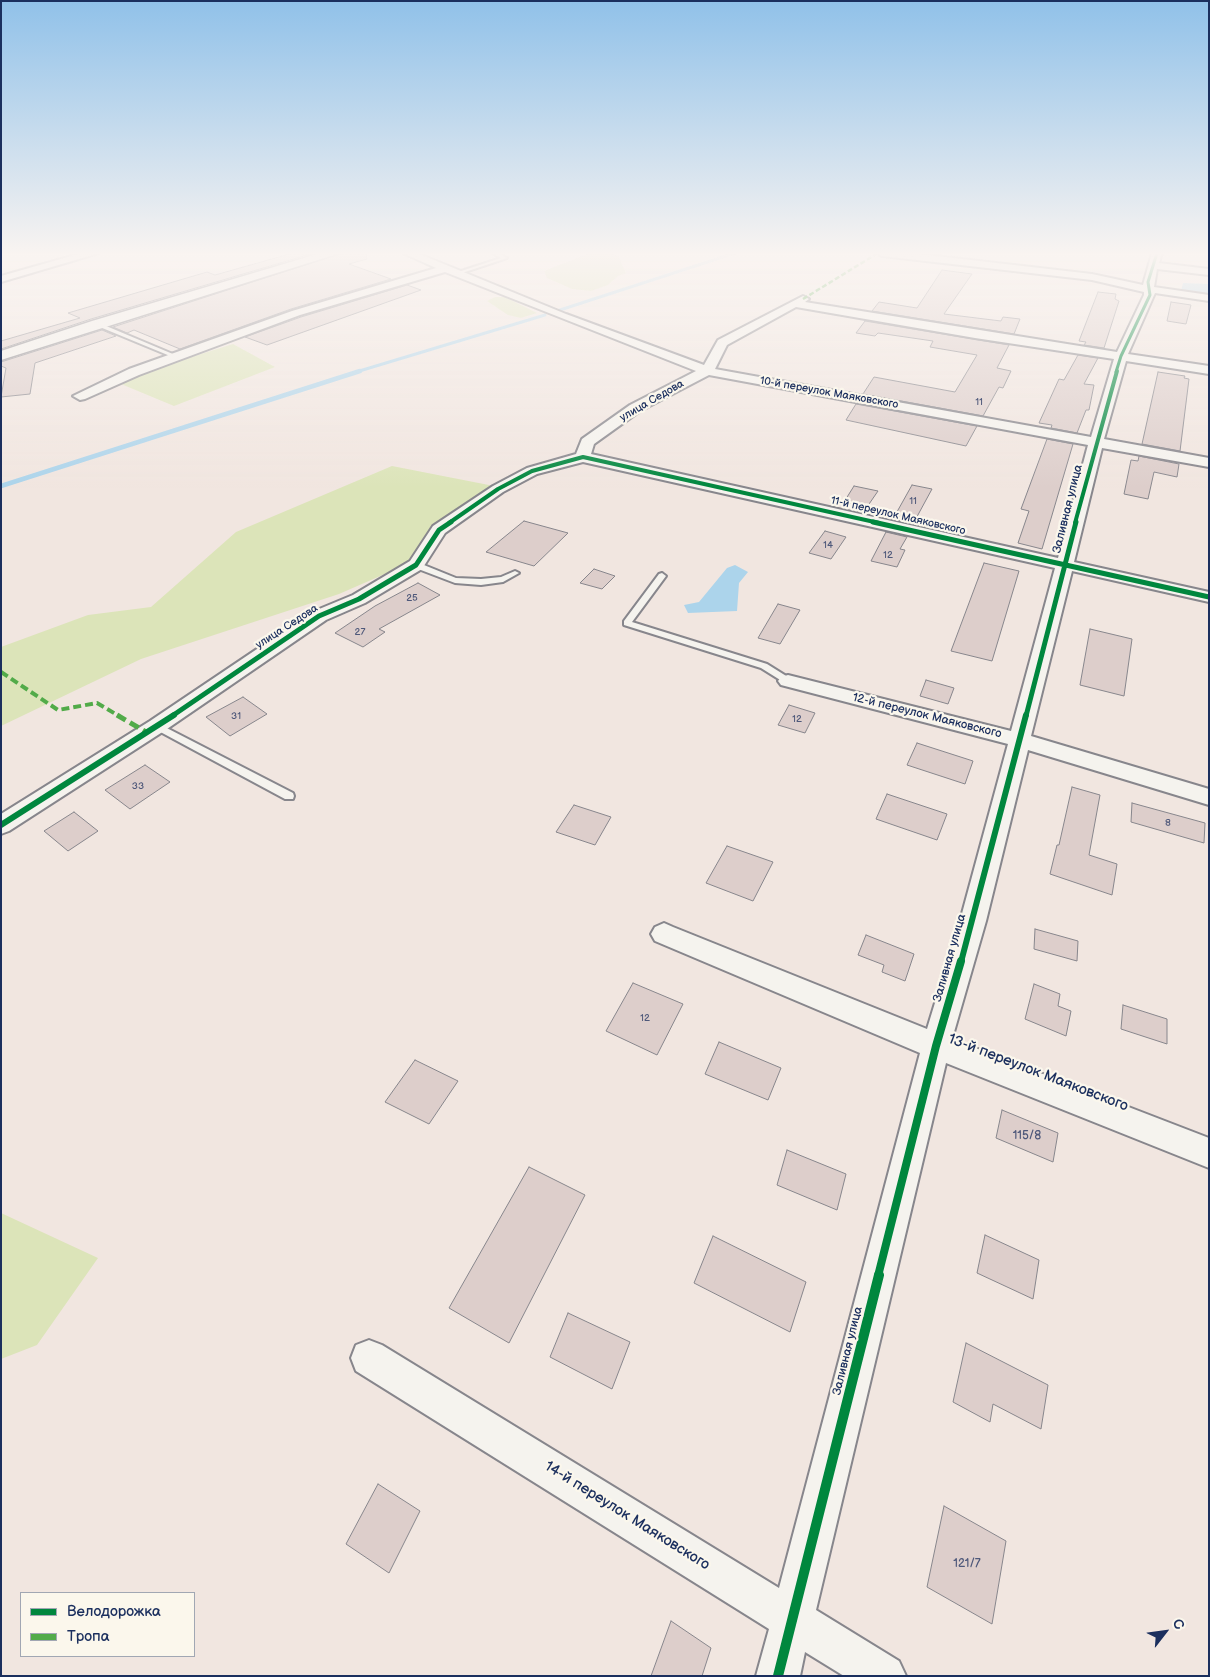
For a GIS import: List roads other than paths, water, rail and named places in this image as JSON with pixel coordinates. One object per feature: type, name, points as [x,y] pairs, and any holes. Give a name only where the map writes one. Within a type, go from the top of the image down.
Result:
[{"type":"street","points":[[1,356],[75,331]]},
{"type":"street","points":[[80,396],[134,372],[248,331]]},
{"type":"street","name":"10-й переулок Маяковского","points":[[602,331],[706,371],[1209,463]]},
{"type":"street","points":[[706,371],[722,343],[744,331]]},
{"type":"street","points":[[960,331],[1209,370]]},
{"type":"street","name":"Заливная улица","points":[[778,1676],[936,1046],[973,920],[1096,443],[1121,356],[1133,331]]},
{"type":"street","name":"улица Седова","points":[[1,825],[157,726],[320,616],[359,599],[416,565],[439,530],[498,489],[532,471],[583,457],[588,442],[635,408],[706,371]]},
{"type":"street","name":"11-й переулок Маяковского","points":[[583,457],[1209,597]]},
{"type":"street","name":"12-й переулок Маяковского","points":[[788,681],[1020,740],[1209,797]]},
{"type":"street","name":"13-й переулок Маяковского","points":[[664,934],[936,1046],[1209,1153]]},
{"type":"street","name":"14-й переулок Маяковского","points":[[368,1358],[884,1676]]},
{"type":"lane","points":[[115,331],[177,357]]},
{"type":"lane","points":[[416,565],[456,580],[481,582],[503,579],[515,573]]},
{"type":"lane","points":[[662,576],[626,624],[764,666],[788,681]]},
{"type":"lane","points":[[157,726],[289,796]]},
{"type":"water","points":[[735,565],[748,572],[739,583],[737,611],[688,613],[684,605],[699,602],[727,568]]},
{"type":"waterway","points":[[356,372],[491,331]]},
{"type":"waterway","points":[[1,486],[360,371]]}]
